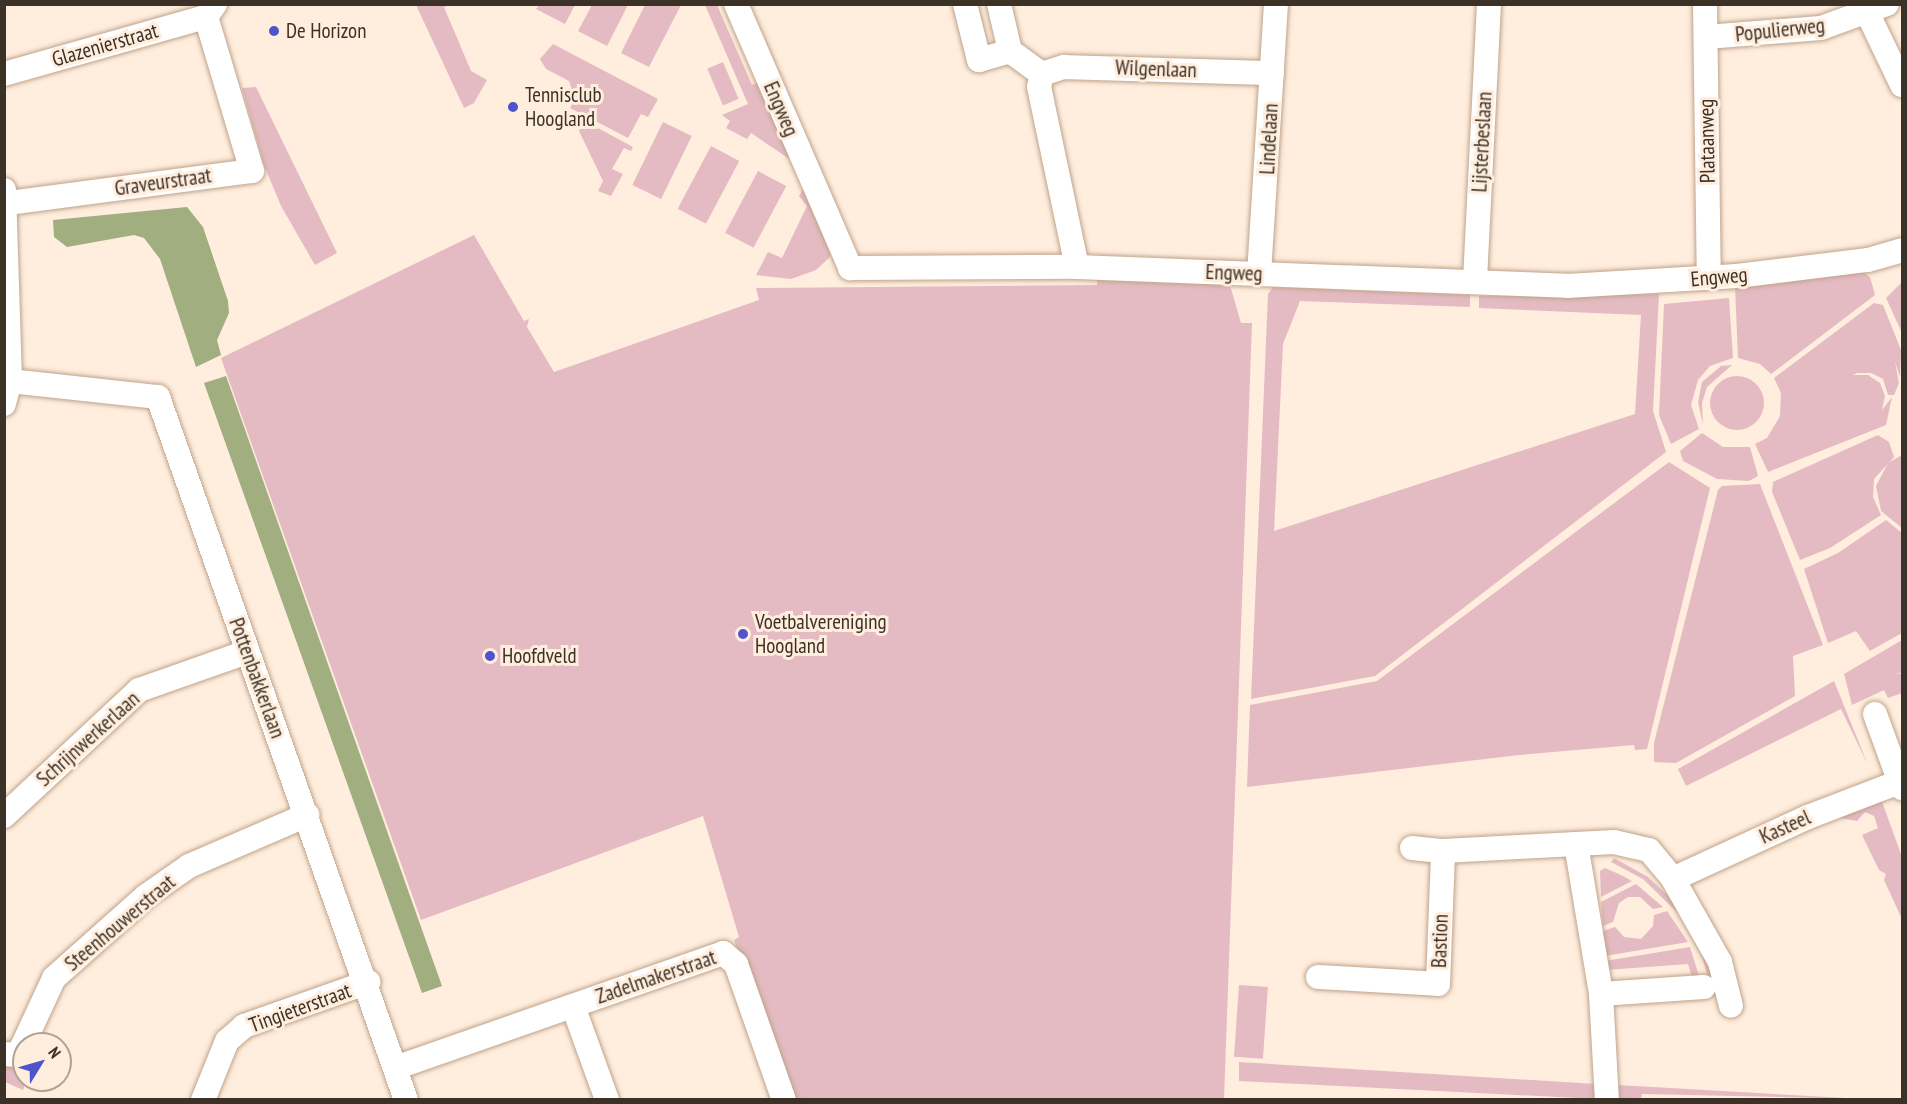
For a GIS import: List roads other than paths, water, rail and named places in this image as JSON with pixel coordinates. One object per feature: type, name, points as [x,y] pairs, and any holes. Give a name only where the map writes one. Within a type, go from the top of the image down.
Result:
[{"type":"street","name":"Engweg","points":[[736,4],[850,268],[1077,267],[1475,280],[1568,286],[1709,278],[1868,260],[1902,250]]},
{"type":"street","points":[[965,4],[979,60],[1010,51]]},
{"type":"street","points":[[999,4],[1010,51],[1042,74],[1039,87],[1077,267]]},
{"type":"street","name":"Lindelaan","points":[[1259,274],[1276,4]]},
{"type":"street","name":"Lijsterbeslaan","points":[[1475,280],[1489,4]]},
{"type":"street","name":"Plataanweg","points":[[1705,4],[1709,278]]},
{"type":"street","points":[[1877,9],[1902,85]]},
{"type":"street","name":"Populierweg","points":[[1706,38],[1821,28],[1877,9]]},
{"type":"street","name":"Glazenierstraat","points":[[4,74],[211,11],[233,107]]},
{"type":"street","name":"Wilgenlaan","points":[[1042,74],[1064,67],[1272,73]]},
{"type":"street","name":"Graveurstraat","points":[[6,197],[252,171],[233,107]]},
{"type":"street","points":[[6,197],[7,393]]},
{"type":"street","name":"Pottenbakkerlaan","points":[[7,393],[158,397],[247,652],[368,982],[406,1100]]},
{"type":"street","name":"Schrijnwerkerlaan","points":[[4,816],[139,690],[247,652]]},
{"type":"street","points":[[1875,714],[1902,784]]},
{"type":"street","name":"Kasteel","points":[[1673,879],[1808,817],[1902,784]]},
{"type":"street","name":"Steenhouwerstraat","points":[[4,1054],[16,1055],[22,1047],[54,978],[146,896],[189,866],[308,815]]},
{"type":"street","points":[[1412,848],[1443,851],[1614,842],[1649,850],[1673,879],[1720,962],[1731,1006]]},
{"type":"street","points":[[1576,844],[1601,994],[1607,1100]]},
{"type":"street","name":"Bastion","points":[[1318,976],[1438,984],[1443,851]]},
{"type":"street","name":"Zadelmakerstraat","points":[[395,1068],[723,953],[736,964],[784,1100]]},
{"type":"street","name":"Tingieterstraat","points":[[203,1100],[227,1041],[244,1026],[368,982]]},
{"type":"street","points":[[1601,994],[1704,987]]},
{"type":"street","name":"Zadelmakerstraat","points":[[573,1006],[607,1100]]},
{"type":"place","name":"De Horizon","points":[[274,31]]},
{"type":"place","name":"Tennisclub Hoogland","points":[[513,107]]},
{"type":"place","name":"Voetbalvereniging Hoogland","points":[[743,634]]},
{"type":"place","name":"Hoofdveld","points":[[490,656]]}]
